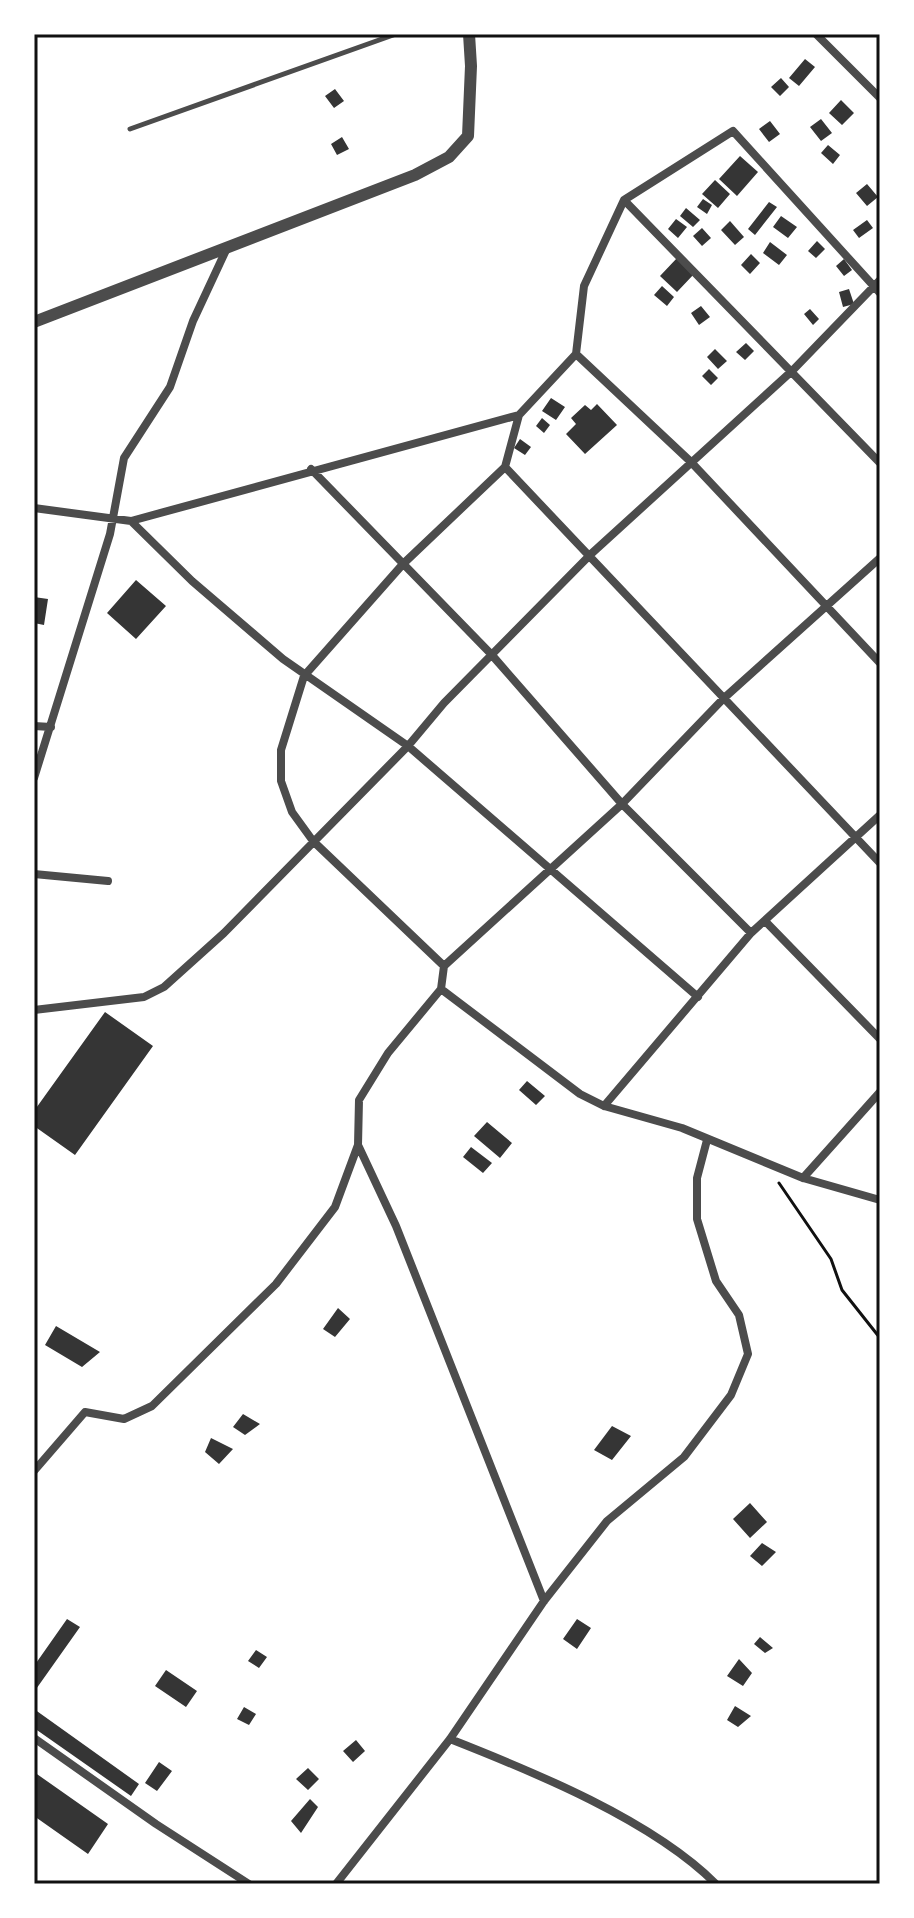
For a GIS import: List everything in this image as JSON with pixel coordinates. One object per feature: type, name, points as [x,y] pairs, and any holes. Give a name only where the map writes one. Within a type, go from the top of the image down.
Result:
[{"type":"street","points":[[34,322],[354,201],[449,157],[468,136],[471,87],[469,34]]},
{"type":"street","points":[[816,34],[880,98]]},
{"type":"street","points":[[34,1010],[144,997],[164,987],[224,933],[313,841],[408,746],[491,654],[591,554],[793,370],[878,286],[733,131],[624,200],[584,286],[576,354],[519,415],[505,467],[403,564],[304,676],[281,750],[281,781],[292,812],[313,841],[444,966]]},
{"type":"street","points":[[624,200],[793,370],[880,463]]},
{"type":"street","points":[[34,778],[114,516],[124,458],[170,387],[193,321],[227,248]]},
{"type":"street","points":[[576,354],[691,462],[880,663]]},
{"type":"street","points":[[131,521],[311,469],[519,415]]},
{"type":"street","points":[[505,467],[559,526],[591,554],[723,699],[880,863]]},
{"type":"street","points":[[311,469],[491,654],[622,804],[751,933]]},
{"type":"street","points":[[34,508],[114,516],[131,521],[192,581],[304,676],[408,746],[552,867],[698,997]]},
{"type":"street","points":[[34,1471],[85,1412],[124,1419],[152,1406],[276,1284],[335,1207],[358,1145],[359,1100],[388,1053],[441,989],[444,966],[622,804],[723,699],[880,558]]},
{"type":"street","points":[[34,726],[51,727]]},
{"type":"street","points":[[604,1106],[751,933],[880,815]]},
{"type":"street","points":[[34,874],[108,881]]},
{"type":"street","points":[[766,922],[880,1039]]},
{"type":"street","points":[[441,989],[580,1094],[604,1106],[682,1128],[803,1178],[880,1200]]},
{"type":"street","points":[[803,1178],[880,1092]]},
{"type":"street","points":[[336,1884],[450,1739],[544,1601],[607,1521],[684,1457],[731,1395],[748,1354],[739,1315],[716,1281],[697,1219],[697,1178],[707,1140]]},
{"type":"street","points":[[358,1145],[396,1226],[544,1601]]},
{"type":"street","points":[[34,1738],[156,1824],[249,1884]]},
{"type":"street","points":[[450,1739],[549,1778],[690,1858],[716,1884]]},
{"type":"lane","points":[[130,129],[396,34]]},
{"type":"path","points":[[766,1163],[831,1259],[842,1290],[880,1338]]},
{"type":"building","points":[[805,59],[815,67],[799,86],[789,78]]},
{"type":"building","points":[[781,78],[789,87],[780,96],[771,87]]},
{"type":"building","points":[[335,89],[344,101],[334,108],[325,96]]},
{"type":"building","points":[[841,100],[854,113],[842,125],[829,113]]},
{"type":"building","points":[[821,119],[832,133],[821,141],[810,127]]},
{"type":"building","points":[[770,121],[780,134],[769,142],[759,129]]},
{"type":"building","points":[[342,137],[349,149],[337,155],[331,144]]},
{"type":"building","points":[[828,145],[840,155],[833,164],[821,153]]},
{"type":"building","points":[[740,156],[758,172],[737,196],[719,179]]},
{"type":"building","points":[[715,180],[730,194],[718,208],[702,194]]},
{"type":"building","points":[[867,184],[878,197],[867,206],[856,193]]},
{"type":"building","points":[[703,199],[712,205],[707,214],[697,207]]},
{"type":"building","points":[[769,202],[777,207],[755,235],[748,229]]},
{"type":"building","points":[[686,208],[700,220],[693,227],[680,216]]},
{"type":"building","points":[[781,216],[797,227],[788,238],[773,227]]},
{"type":"building","points":[[676,219],[687,227],[678,238],[668,229]]},
{"type":"building","points":[[867,220],[873,228],[859,238],[853,230]]},
{"type":"building","points":[[730,221],[744,237],[735,245],[721,230]]},
{"type":"building","points":[[702,228],[711,238],[702,246],[693,236]]},
{"type":"building","points":[[817,241],[825,249],[816,258],[808,251]]},
{"type":"building","points":[[770,242],[787,255],[779,265],[763,253]]},
{"type":"building","points":[[751,254],[760,263],[750,274],[741,265]]},
{"type":"building","points":[[677,258],[694,274],[677,292],[660,276]]},
{"type":"building","points":[[844,259],[852,270],[844,276],[836,266]]},
{"type":"building","points":[[662,286],[674,297],[667,306],[654,295]]},
{"type":"building","points":[[849,289],[854,304],[843,307],[839,292]]},
{"type":"building","points":[[701,306],[710,317],[699,325],[691,313]]},
{"type":"building","points":[[810,309],[819,319],[813,325],[804,314]]},
{"type":"building","points":[[746,343],[754,351],[745,360],[736,352]]},
{"type":"building","points":[[715,349],[727,361],[718,369],[707,357]]},
{"type":"building","points":[[709,369],[718,378],[711,385],[702,376]]},
{"type":"building","points":[[551,398],[565,407],[556,420],[542,411]]},
{"type":"building","points":[[597,404],[617,425],[585,454],[566,434],[576,424],[571,418],[585,405],[591,410]]},
{"type":"building","points":[[542,418],[550,425],[544,433],[536,426]]},
{"type":"building","points":[[520,439],[531,447],[525,455],[514,448]]},
{"type":"building","points":[[136,580],[166,606],[136,639],[107,613]]},
{"type":"building","points":[[34,597],[48,599],[44,625],[34,623]]},
{"type":"building","points":[[105,1012],[153,1046],[75,1155],[34,1126],[34,1111]]},
{"type":"building","points":[[527,1081],[545,1096],[536,1105],[519,1090]]},
{"type":"building","points":[[487,1122],[512,1143],[500,1158],[474,1136]]},
{"type":"building","points":[[471,1147],[492,1163],[483,1173],[463,1157]]},
{"type":"building","points":[[338,1308],[350,1319],[335,1337],[323,1329]]},
{"type":"building","points":[[56,1326],[100,1352],[82,1367],[45,1345]]},
{"type":"building","points":[[243,1414],[260,1424],[245,1435],[233,1427]]},
{"type":"building","points":[[612,1426],[631,1436],[612,1460],[594,1450]]},
{"type":"building","points":[[211,1438],[233,1449],[219,1464],[205,1452]]},
{"type":"building","points":[[750,1503],[767,1522],[750,1538],[733,1519]]},
{"type":"building","points":[[762,1543],[776,1552],[762,1566],[750,1556]]},
{"type":"building","points":[[67,1619],[80,1627],[34,1692],[34,1666]]},
{"type":"building","points":[[577,1619],[591,1628],[577,1649],[563,1639]]},
{"type":"building","points":[[760,1637],[773,1648],[765,1653],[754,1644]]},
{"type":"building","points":[[256,1650],[267,1657],[259,1668],[248,1661]]},
{"type":"building","points":[[739,1659],[752,1673],[743,1686],[727,1676]]},
{"type":"building","points":[[166,1670],[197,1691],[186,1707],[155,1686]]},
{"type":"building","points":[[735,1706],[751,1716],[738,1727],[727,1720]]},
{"type":"building","points":[[244,1707],[256,1714],[249,1725],[237,1719]]},
{"type":"building","points":[[34,1709],[139,1784],[131,1796],[34,1728]]},
{"type":"building","points":[[356,1740],[365,1751],[353,1762],[343,1751]]},
{"type":"building","points":[[159,1762],[172,1771],[157,1791],[145,1783]]},
{"type":"building","points":[[308,1768],[319,1779],[308,1790],[296,1779]]},
{"type":"building","points":[[34,1772],[108,1824],[88,1854],[34,1816]]},
{"type":"building","points":[[310,1799],[318,1807],[301,1833],[291,1821]]}]
